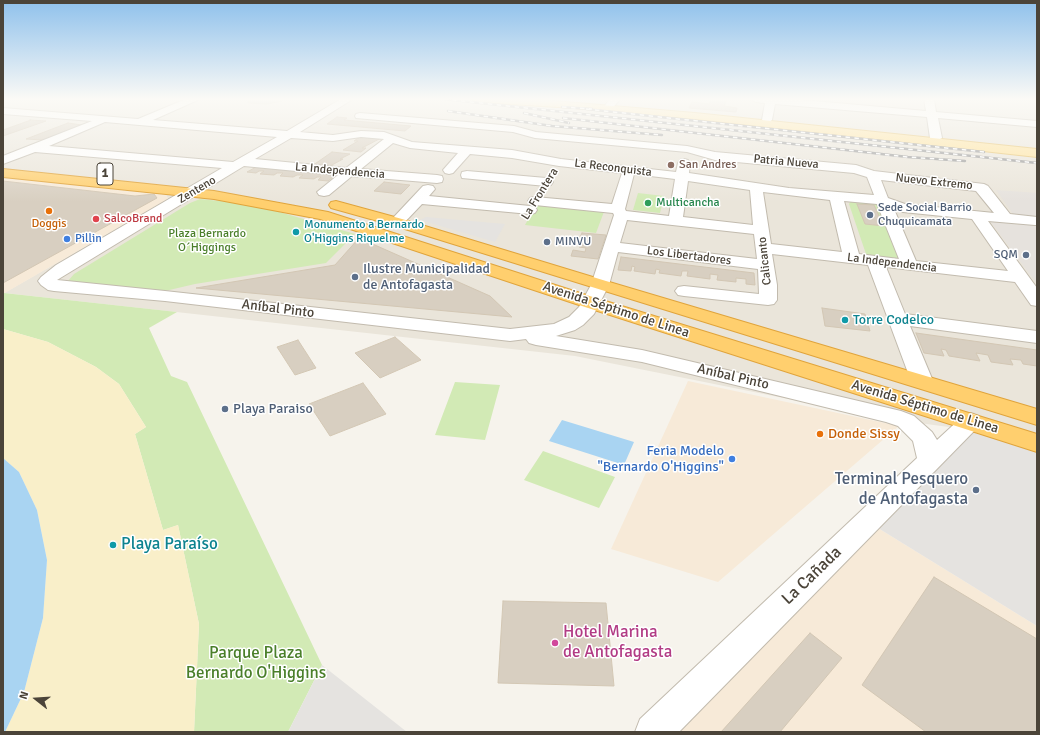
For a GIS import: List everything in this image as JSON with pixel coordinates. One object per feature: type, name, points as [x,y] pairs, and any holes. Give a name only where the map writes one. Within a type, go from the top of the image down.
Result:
[{"type":"highway","name":"1","points":[[3,164],[208,183]]},
{"type":"highway","name":"1","points":[[3,173],[192,192]]},
{"type":"highway","name":"Avenida Séptimo de Linea","points":[[208,183],[314,200],[397,222],[596,294],[1037,443]]},
{"type":"highway","name":"Avenida Séptimo de Linea","points":[[192,192],[274,205],[323,215],[596,294],[922,381],[1037,417]]},
{"type":"main road","points":[[857,133],[1037,153]]},
{"type":"main road","points":[[892,133],[1037,149]]},
{"type":"street","points":[[3,160],[71,133]]},
{"type":"street","name":"La Reconquista","points":[[267,133],[333,138],[361,134],[384,136],[410,144],[512,154],[559,162],[681,176],[789,192],[882,200],[903,208],[1035,222]]},
{"type":"street","name":"Zenteno","points":[[47,281],[62,269],[291,133]]},
{"type":"street","points":[[410,144],[423,133]]},
{"type":"street","points":[[512,154],[529,133]]},
{"type":"street","name":"Patria Nueva","points":[[532,133],[688,149],[715,156],[856,168],[872,175]]},
{"type":"street","points":[[935,133],[936,138]]},
{"type":"street","points":[[327,148],[345,136]]},
{"type":"street","points":[[324,192],[392,138]]},
{"type":"street","points":[[584,164],[597,140]]},
{"type":"street","name":"La Independencia","points":[[34,148],[438,179],[418,199]]},
{"type":"street","points":[[675,221],[681,176],[688,149]]},
{"type":"street","points":[[449,170],[467,150]]},
{"type":"street","points":[[297,167],[315,156]]},
{"type":"street","name":"La Frontera","points":[[529,210],[559,162]]},
{"type":"street","points":[[784,162],[789,192]]},
{"type":"street","points":[[596,294],[612,247],[629,170]]},
{"type":"street","points":[[467,174],[546,182]]},
{"type":"street","points":[[872,175],[910,265]]},
{"type":"street","name":"Nuevo Extremo","points":[[872,175],[974,185],[983,189],[1006,219]]},
{"type":"street","name":"Calicanto","points":[[684,291],[768,300],[766,265],[756,186]]},
{"type":"street","points":[[836,196],[852,258]]},
{"type":"street","points":[[397,222],[418,199],[529,210],[619,212],[675,221],[762,230]]},
{"type":"street","points":[[977,216],[1037,301]]},
{"type":"street","name":"Los Libertadores","points":[[612,247],[766,265]]},
{"type":"street","name":"La Independencia","points":[[764,248],[1020,278]]},
{"type":"street","points":[[875,261],[922,381]]},
{"type":"street","name":"Aníbal Pinto","points":[[47,281],[54,286],[179,298],[510,335],[642,356],[906,420],[924,438],[930,460]]},
{"type":"street","name":"Aníbal Pinto","points":[[510,335],[556,330],[568,326],[576,321],[587,310],[596,294]]},
{"type":"street","points":[[898,319],[1037,337]]},
{"type":"street","name":"La Cañada","points":[[653,732],[971,421]]},
{"type":"shaded area","points":[[3,133],[1037,133],[1037,452],[972,430],[888,419],[575,356],[4,293],[168,199],[166,195],[3,177]]},
{"type":"shaded area","points":[[3,177],[166,195],[168,199],[3,294]]},
{"type":"shaded area","name":"SQM","points":[[996,190],[1037,193],[1037,284],[991,222],[1021,225]]},
{"type":"shaded area","points":[[426,217],[505,224],[495,242],[420,220]]},
{"type":"shaded area","name":"Feria Modelo \"Bernardo O'Higgins\"","points":[[688,381],[899,426],[718,582],[611,549]]},
{"type":"shaded area","name":"Terminal Pesquero de Antofagasta","points":[[972,430],[1037,452],[1037,626],[878,528]]},
{"type":"shaded area","name":"Terminal Pesquero de Antofagasta","points":[[878,528],[1037,626],[1037,732],[677,732]]},
{"type":"shaded area","points":[[322,665],[407,732],[288,732]]},
{"type":"green space","name":"Multicancha","points":[[638,193],[664,196],[660,213],[633,210]]},
{"type":"green space","name":"Plaza Bernardo O´Higgings","points":[[200,199],[230,202],[276,211],[355,234],[326,263],[195,284],[165,291],[68,281],[74,274],[190,203]]},
{"type":"green space","points":[[851,201],[877,204],[904,261],[872,257],[866,254],[849,204]]},
{"type":"green space","points":[[537,203],[605,209],[596,233],[525,225]]},
{"type":"green space","name":"Parque Plaza Bernardo O'Higgins","points":[[4,293],[177,312],[149,328],[171,376],[187,382],[322,665],[288,732],[194,732],[199,624],[178,525],[163,530],[135,434],[146,427],[119,384],[96,367],[48,342],[3,329]]},
{"type":"green space","points":[[455,382],[500,385],[485,440],[435,435]]},
{"type":"green space","points":[[543,451],[615,477],[599,508],[524,480]]},
{"type":"sand","name":"Playa Paraíso","points":[[3,329],[48,342],[96,367],[119,384],[146,427],[135,434],[163,530],[178,525],[199,624],[194,732],[5,732],[24,692],[43,618],[47,560],[37,510],[19,472],[3,458]]},
{"type":"water","points":[[562,420],[634,442],[624,465],[549,441]]},
{"type":"water","points":[[3,458],[19,472],[37,510],[47,560],[43,618],[24,692],[5,732],[3,732]]},
{"type":"building","points":[[3,133],[11,133],[3,136]]},
{"type":"building","points":[[41,133],[60,133],[43,140],[26,139]]},
{"type":"building","points":[[361,136],[381,138],[362,148],[366,148],[361,152],[343,150],[358,141],[354,141]]},
{"type":"building","points":[[332,152],[350,154],[340,159],[343,159],[330,166],[333,166],[328,169],[309,168]]},
{"type":"building","points":[[258,166],[337,174],[328,181],[318,180],[321,177],[314,179],[299,178],[303,175],[293,177],[280,176],[283,173],[277,173],[274,175],[260,174],[264,171],[259,171],[256,173],[247,172]]},
{"type":"building","points":[[3,181],[135,196],[154,194],[157,198],[3,283]]},
{"type":"building","points":[[384,182],[410,185],[401,194],[374,191]]},
{"type":"building","name":"Sede Social Barrio Chuquicamata","points":[[857,204],[874,205],[884,226],[865,224]]},
{"type":"building","points":[[582,233],[606,235],[598,259],[571,256],[573,250],[585,252],[586,248],[579,247],[582,240],[590,241],[591,238],[580,237]]},
{"type":"building","name":"Ilustre Municipalidad de Antofagasta","points":[[359,238],[490,296],[512,317],[196,288],[335,265]]},
{"type":"building","points":[[621,257],[754,273],[755,285],[746,284],[746,279],[736,278],[736,282],[717,280],[718,275],[710,274],[710,279],[687,276],[688,271],[682,271],[681,276],[659,273],[660,270],[656,269],[655,274],[634,271],[635,267],[632,266],[631,271],[618,270]]},
{"type":"building","name":"Torre Codelco","points":[[822,308],[865,314],[870,331],[825,326]]},
{"type":"building","points":[[916,333],[1037,350],[1037,366],[1023,364],[1021,360],[1010,359],[1013,365],[991,362],[988,355],[976,353],[980,361],[949,356],[946,350],[941,349],[944,356],[924,353]]},
{"type":"building","points":[[395,337],[421,360],[380,378],[355,353]]},
{"type":"building","points":[[298,340],[316,368],[295,375],[277,347]]},
{"type":"building","points":[[363,383],[386,414],[330,436],[309,404]]},
{"type":"building","points":[[934,577],[1037,639],[1037,732],[926,732],[862,685]]},
{"type":"building","name":"Hotel Marina de Antofagasta","points":[[503,601],[606,603],[614,686],[498,683]]},
{"type":"building","points":[[810,633],[842,658],[780,732],[721,732]]},
{"type":"railway","points":[[641,133],[662,135]]},
{"type":"railway","points":[[698,133],[908,157],[965,161]]},
{"type":"railway","points":[[761,133],[1037,163]]},
{"type":"railway","points":[[811,133],[984,152]]},
{"type":"place","name":"San Andres","points":[[671,165]]},
{"type":"place","name":"Multicancha","points":[[648,203]]},
{"type":"place","name":"Doggis","points":[[49,211]]},
{"type":"place","name":"Sede Social Barrio Chuquicamata","points":[[870,215]]},
{"type":"place","name":"SalcoBrand","points":[[96,219]]},
{"type":"place","name":"Monumento a Bernardo O'Higgins Riquelme","points":[[296,232]]},
{"type":"place","name":"Pillin","points":[[67,239]]},
{"type":"place","name":"MINVU","points":[[547,242]]},
{"type":"place","name":"SQM","points":[[1026,255]]},
{"type":"place","name":"Ilustre Municipalidad de Antofagasta","points":[[355,277]]},
{"type":"place","name":"Torre Codelco","points":[[845,320]]},
{"type":"place","name":"Playa Paraiso","points":[[225,409]]},
{"type":"place","name":"Donde Sissy","points":[[820,434]]},
{"type":"place","name":"Feria Modelo \"Bernardo O'Higgins\"","points":[[732,459]]},
{"type":"place","name":"Terminal Pesquero de Antofagasta","points":[[976,490]]},
{"type":"place","name":"Playa Paraíso","points":[[113,545]]},
{"type":"place","name":"Hotel Marina de Antofagasta","points":[[555,643]]}]
